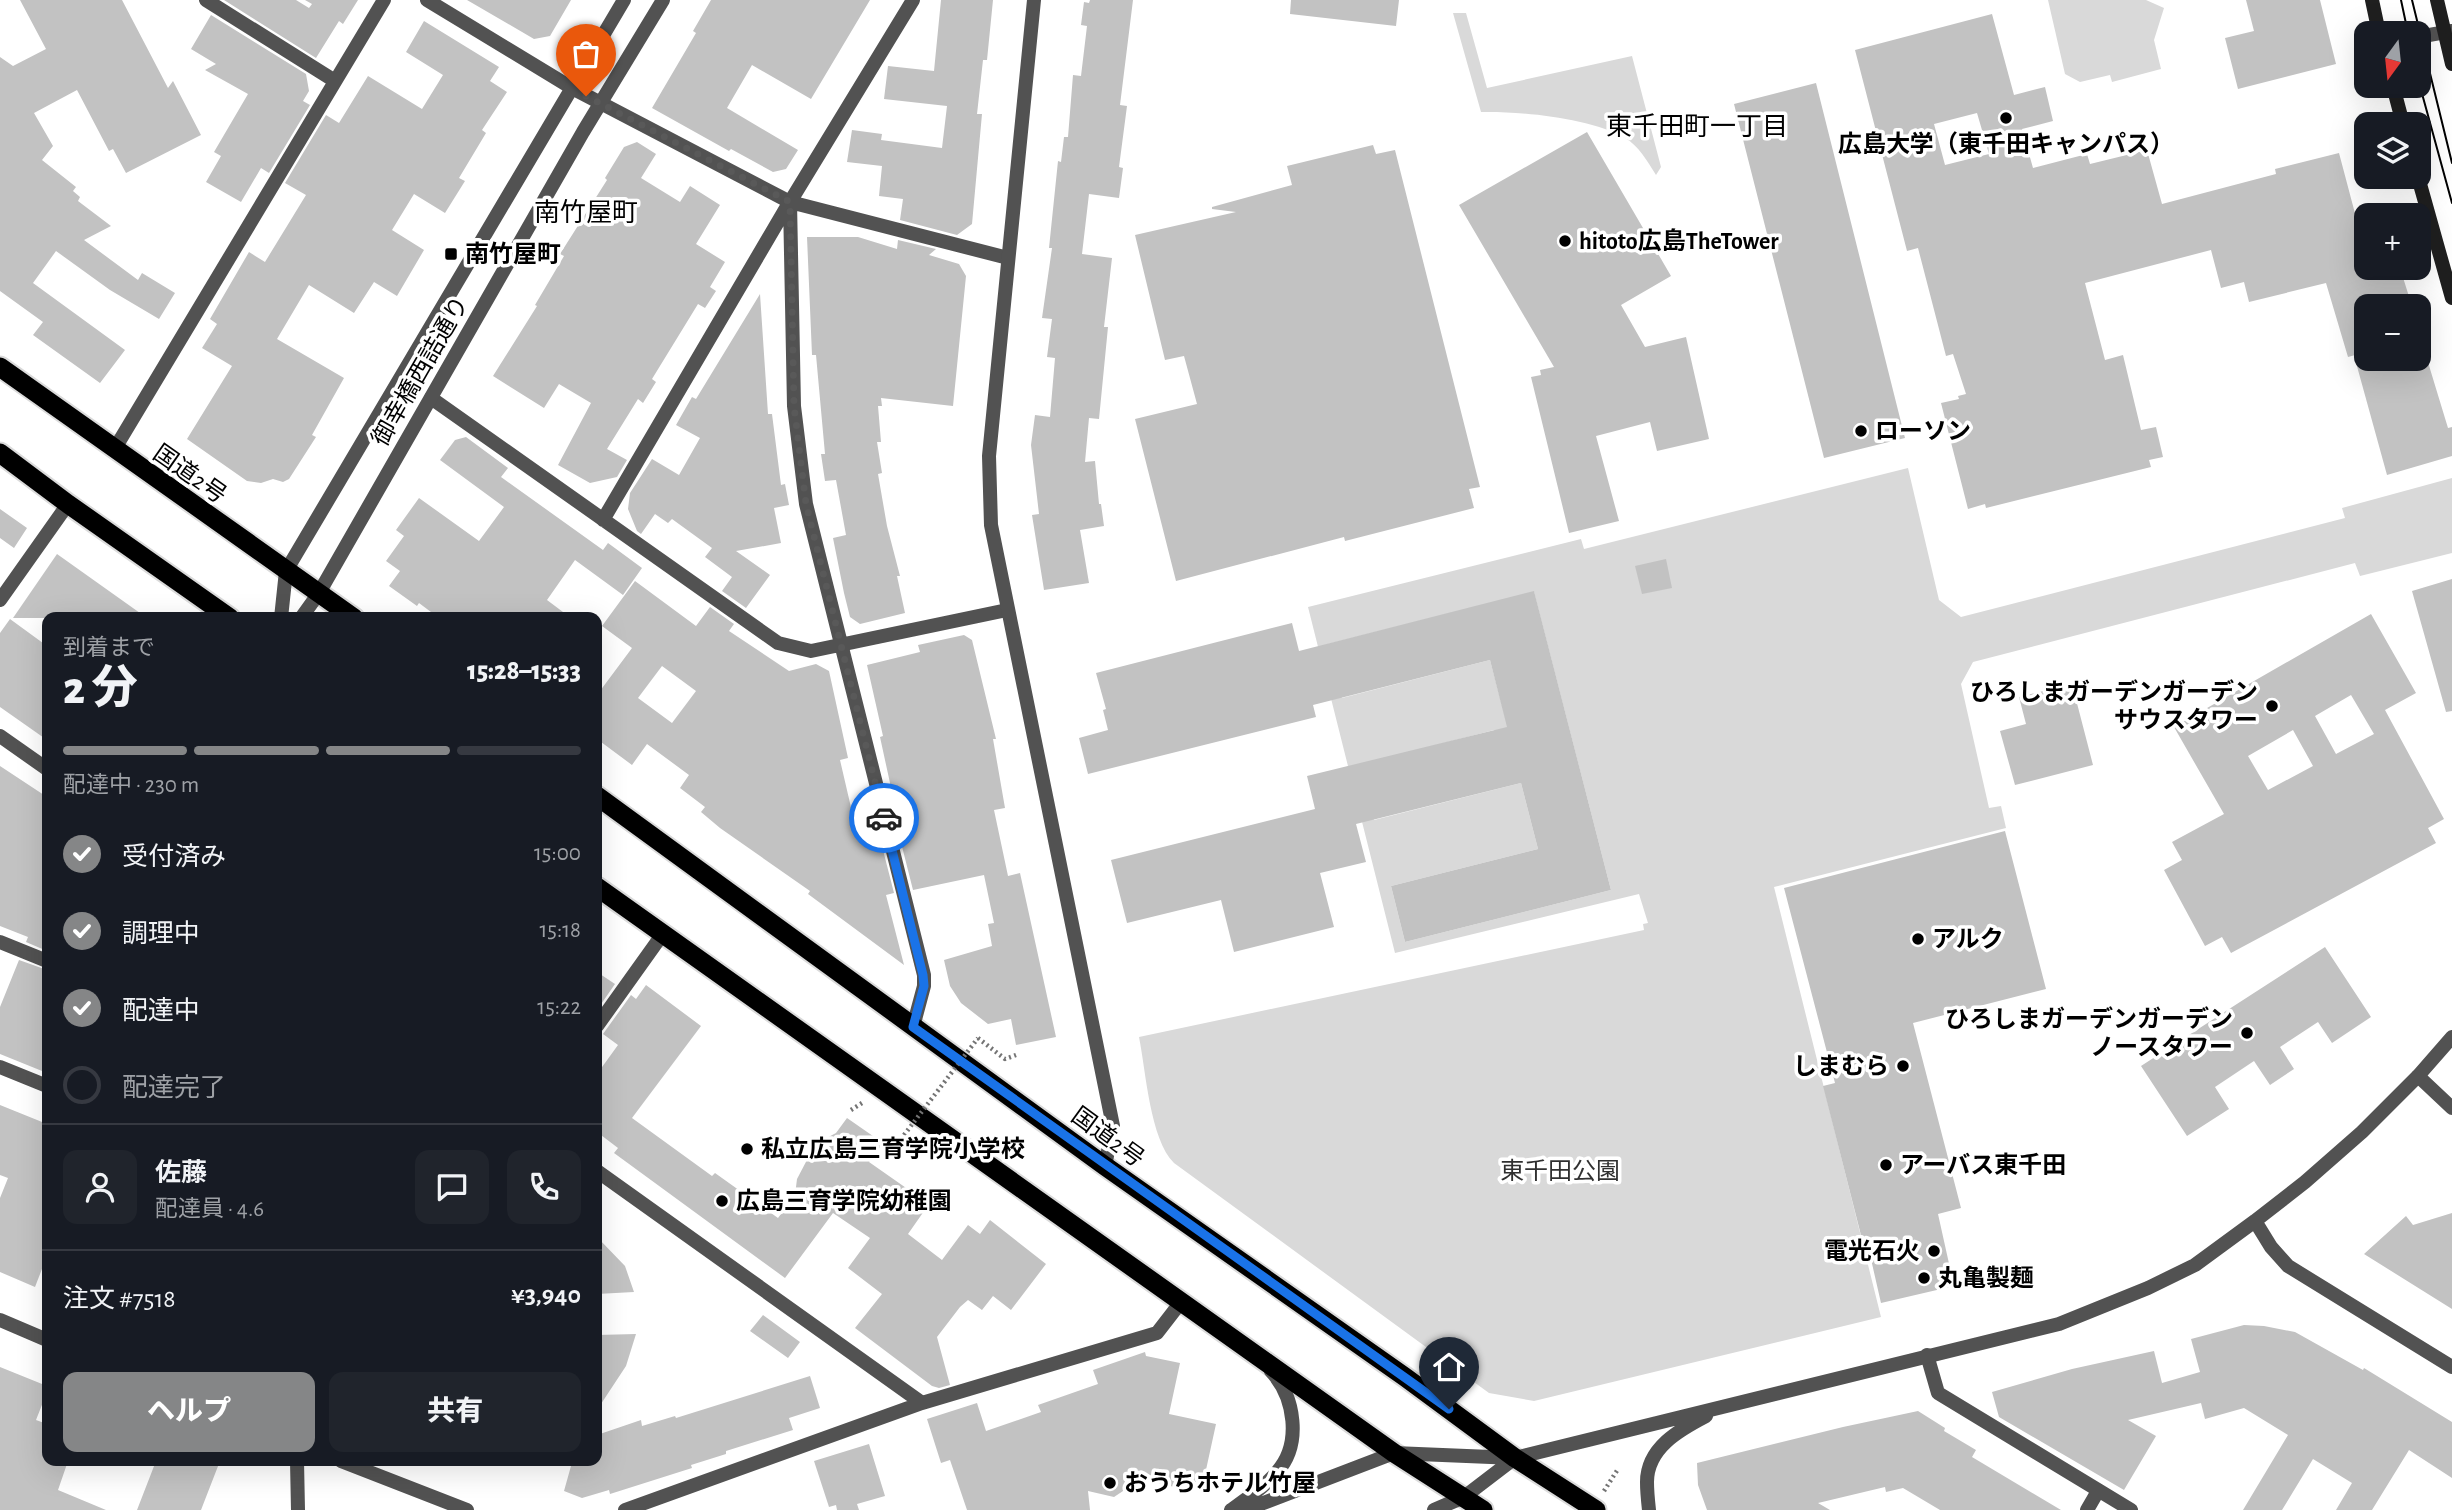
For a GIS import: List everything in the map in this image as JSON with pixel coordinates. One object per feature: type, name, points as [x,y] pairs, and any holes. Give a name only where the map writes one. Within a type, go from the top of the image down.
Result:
[{"type":"highway","name":"国道2号","points":[[0,368],[346,612]]},
{"type":"highway","points":[[0,453],[221,612]]},
{"type":"highway","name":"国道2号","points":[[602,800],[1105,1166],[1405,1377],[1515,1458],[1596,1510]]},
{"type":"highway","points":[[602,891],[1394,1453],[1483,1510]]},
{"type":"main road","points":[[2372,0],[2376,21]]},
{"type":"main road","points":[[2437,0],[2447,32],[2452,64]]},
{"type":"main road","points":[[2421,189],[2452,298]]},
{"type":"street","points":[[206,0],[335,80]]},
{"type":"street","points":[[114,450],[384,0]]},
{"type":"street","points":[[427,0],[600,104],[790,202],[1008,258]]},
{"type":"street","name":"御幸橋西詰通り","points":[[282,612],[286,571],[624,0]]},
{"type":"street","name":"御幸橋西詰通り","points":[[305,612],[319,593],[600,104],[663,0]]},
{"type":"street","points":[[603,520],[790,202],[913,0]]},
{"type":"street","points":[[1034,0],[989,456],[991,525],[1113,1126],[1105,1166]]},
{"type":"street","points":[[790,202],[794,406],[806,504],[923,975],[924,986],[913,1027]]},
{"type":"street","points":[[431,398],[778,643],[811,651],[840,647],[1007,610]]},
{"type":"street","points":[[0,600],[68,504]]},
{"type":"street","points":[[0,736],[42,765]]},
{"type":"street","points":[[602,1019],[662,935]]},
{"type":"street","points":[[0,943],[42,959]]},
{"type":"street","points":[[1245,1510],[1394,1453],[1515,1458],[2059,1324],[2148,1288],[2195,1265],[2255,1222],[2362,1132],[2418,1076],[2452,1037]]},
{"type":"street","points":[[0,1067],[42,1084]]},
{"type":"street","points":[[2418,1076],[2452,1108]]},
{"type":"street","points":[[602,1175],[922,1403]]},
{"type":"street","points":[[2255,1222],[2271,1247],[2288,1266],[2452,1367]]},
{"type":"street","points":[[625,1510],[922,1403],[1157,1333],[1181,1302]]},
{"type":"street","points":[[0,1320],[42,1338]]},
{"type":"street","points":[[1231,1510],[1259,1491],[1280,1469],[1292,1441],[1292,1409],[1279,1380],[1255,1353]]},
{"type":"street","points":[[1927,1355],[1938,1393],[2130,1510]]},
{"type":"street","points":[[1649,1510],[1646,1480],[1657,1450],[1681,1429],[1736,1403]]},
{"type":"street","points":[[1434,1510],[1464,1497],[1515,1458]]},
{"type":"street","points":[[297,1466],[298,1510]]},
{"type":"street","points":[[354,1466],[467,1510]]},
{"type":"street","points":[[2087,1510],[2098,1491]]},
{"type":"path","points":[[904,1135],[978,1038],[1006,1059],[1016,1055]]},
{"type":"path","points":[[850,1110],[862,1103]]},
{"type":"green space","points":[[2048,0],[2146,0],[2164,8],[2154,40],[2161,69],[2112,82],[2110,75],[2080,82],[2065,74]]},
{"type":"green space","points":[[1453,13],[1466,13],[1487,88],[1632,56],[1661,167],[1656,175],[1634,145],[1611,131],[1554,117],[1481,112]]},
{"type":"green space","name":"東千田公園","points":[[1908,468],[1939,600],[1961,617],[2345,518],[2342,508],[2452,478],[2452,553],[2360,576],[2355,563],[1973,662],[1961,684],[1989,808],[2001,806],[2006,828],[1774,887],[1881,1317],[1534,1401],[1489,1393],[1174,1163],[1159,1138],[1154,1122],[1139,1037],[1644,930],[1643,924],[1648,923],[1639,894],[1395,953],[1308,607],[1581,539],[1584,549]],"holes":[[[1534,592],[1611,890],[1405,942],[1391,886],[1538,849],[1521,783],[1374,820],[1359,765],[1494,730],[1513,747],[1490,660],[1342,698],[1328,644]]]},
{"type":"building","points":[[20,0],[122,0],[168,88],[173,81],[201,135],[126,173],[113,149],[109,151],[77,90],[34,113],[53,146],[42,160],[76,187],[73,191],[80,197],[78,201],[111,226],[84,240],[138,280],[142,273],[175,293],[159,319],[110,290],[56,251],[33,283],[125,350],[100,383],[33,335],[43,322],[0,291],[0,57],[13,66],[46,49]]},
{"type":"building","points":[[224,0],[296,0],[309,8],[312,4],[305,0],[358,0],[343,24],[339,21],[316,58]]},
{"type":"building","points":[[467,0],[571,0],[550,36],[534,39]]},
{"type":"building","points":[[711,0],[870,0],[811,99],[752,65],[727,108],[798,150],[786,169],[773,172],[652,108],[696,33],[693,31]]},
{"type":"building","points":[[941,0],[993,0],[987,60],[983,60],[977,114],[982,114],[972,224],[957,235],[900,220],[903,199],[879,196],[882,166],[847,162],[852,130],[882,134],[881,140],[942,148],[947,106],[884,99],[888,66],[934,71]]},
{"type":"building","points":[[1090,0],[1133,0],[1120,105],[1127,106],[1119,167],[1123,168],[1119,198],[1089,194],[1082,254],[1112,258],[1104,327],[1108,327],[1099,419],[1089,418],[1085,462],[1095,461],[1104,526],[1080,530],[1089,583],[1044,590],[1032,515],[1039,514],[1031,445],[1035,415],[1050,417],[1055,358],[1047,357],[1052,319],[1042,318],[1052,248],[1049,248],[1058,161],[1061,162],[1064,137],[1068,137],[1073,75],[1081,76],[1087,26],[1081,25],[1084,2],[1089,3]]},
{"type":"building","points":[[1291,0],[1399,0],[1396,26],[1290,14]]},
{"type":"building","points":[[2246,0],[2320,0],[2336,64],[2238,89],[2225,38],[2254,31]]},
{"type":"building","points":[[1992,14],[2014,95],[2045,87],[2053,121],[2022,129],[2033,168],[2087,154],[2090,164],[2147,150],[2162,204],[2276,174],[2275,169],[2339,153],[2354,210],[2354,280],[2404,280],[2408,294],[2354,294],[2354,355],[2348,357],[2326,283],[2249,302],[2244,282],[2221,288],[2211,250],[2085,283],[2105,360],[2123,355],[2141,430],[2156,427],[2163,457],[2149,460],[2151,467],[1986,508],[1985,504],[1968,509],[1941,403],[1959,399],[1958,396],[1966,394],[1953,354],[1946,356],[1918,248],[1907,251],[1855,50]],"holes":[[[1977,113],[1989,154],[1945,165],[1934,124]]]},
{"type":"building","points":[[211,15],[306,74],[309,91],[303,101],[310,105],[269,173],[261,168],[241,202],[206,182],[221,156],[214,152],[248,94],[205,70],[216,64],[191,49]]},
{"type":"building","points":[[424,21],[499,67],[490,81],[507,92],[482,130],[486,133],[459,178],[465,181],[445,213],[414,194],[392,230],[424,250],[397,296],[374,282],[354,313],[309,285],[277,339],[344,378],[312,435],[316,437],[289,479],[283,482],[273,479],[261,483],[247,481],[187,439],[232,366],[202,348],[217,324],[210,319],[249,252],[265,262],[306,195],[285,183],[326,115],[339,123],[368,76],[422,109],[443,75],[406,52]]},
{"type":"building","points":[[1816,83],[1905,438],[1824,458],[1734,104]]},
{"type":"building","points":[[1587,132],[1671,276],[1621,305],[1645,347],[1686,337],[1709,439],[1657,451],[1650,422],[1596,436],[1619,521],[1569,533],[1531,377],[1541,375],[1540,370],[1554,367],[1459,205]]},
{"type":"building","points":[[637,142],[656,154],[641,178],[680,202],[690,186],[720,205],[696,244],[725,262],[710,287],[716,291],[705,308],[698,304],[652,379],[656,382],[643,403],[638,399],[607,449],[627,460],[617,477],[590,483],[558,465],[591,403],[559,384],[544,408],[493,376],[537,306],[535,305],[564,256],[560,254],[607,180],[605,178],[624,147]]},
{"type":"building","points":[[1373,145],[1376,154],[1395,150],[1480,487],[1469,489],[1474,508],[1345,541],[1344,537],[1176,581],[1135,419],[1197,404],[1184,356],[1165,360],[1135,235],[1236,212],[1212,207],[1292,185],[1287,166]]},
{"type":"building","points":[[807,237],[858,237],[897,249],[898,240],[936,249],[929,255],[959,264],[966,276],[953,406],[881,398],[882,406],[878,406],[881,442],[877,442],[882,473],[878,474],[887,526],[900,576],[897,576],[905,613],[860,624],[850,617],[833,538],[846,535],[836,480],[825,481],[821,454],[825,454],[816,355],[812,355]]},
{"type":"building","points":[[760,294],[768,414],[772,414],[781,485],[785,484],[789,505],[774,508],[781,543],[736,551],[770,575],[746,608],[722,591],[732,577],[705,557],[712,548],[672,519],[668,523],[655,514],[641,534],[637,531],[628,509],[630,493],[652,459],[679,475],[700,438],[676,425],[692,397],[696,399]]},
{"type":"building","points":[[2358,371],[2431,371],[2448,428],[2452,427],[2452,456],[2387,475]]},
{"type":"building","points":[[466,437],[508,468],[501,477],[603,550],[608,543],[642,568],[623,595],[575,560],[547,600],[563,612],[431,612],[419,603],[417,606],[389,586],[400,571],[386,561],[404,536],[396,530],[419,498],[479,541],[504,507],[440,460],[455,440]]},
{"type":"building","points":[[0,509],[27,528],[14,548],[0,538]]},
{"type":"building","points":[[57,554],[139,612],[42,612],[42,618],[13,618]]},
{"type":"building","points":[[1666,559],[1672,588],[1642,594],[1635,566]]},
{"type":"building","points":[[2452,579],[2452,711],[2446,712],[2412,591]]},
{"type":"building","points":[[635,581],[696,626],[710,607],[734,624],[729,631],[789,671],[816,664],[829,671],[848,758],[840,760],[853,816],[873,811],[894,893],[886,895],[904,965],[808,894],[810,891],[701,812],[705,807],[680,788],[689,775],[647,744],[632,765],[602,743],[602,688],[632,648],[602,626]],"holes":[[[662,666],[696,691],[672,723],[638,698]]]},
{"type":"building","points":[[1534,591],[1611,890],[1405,942],[1391,886],[1538,849],[1521,783],[1356,824],[1366,862],[1320,873],[1334,927],[1234,952],[1221,900],[1127,923],[1111,860],[1315,809],[1307,776],[1507,727],[1490,660],[1313,705],[1316,717],[1088,774],[1079,738],[1108,730],[1103,710],[1106,709],[1096,673],[1292,623],[1299,651]]},
{"type":"building","points":[[2371,614],[2416,693],[2385,710],[2444,819],[2428,828],[2436,843],[2231,953],[2222,937],[2205,946],[2164,870],[2182,860],[2172,842],[2224,814],[2174,727]],"holes":[[[2351,695],[2374,734],[2336,754],[2315,716]],[[2293,730],[2313,766],[2268,790],[2248,756]]]},
{"type":"building","points":[[10,619],[42,642],[42,736],[0,707],[0,633]]},
{"type":"building","points":[[964,635],[972,640],[996,739],[993,739],[1005,808],[994,810],[1008,876],[1020,873],[1056,1037],[1016,1045],[1011,1019],[988,1024],[961,1003],[950,986],[944,960],[992,946],[988,924],[994,923],[984,875],[913,890],[892,807],[895,806],[880,737],[883,736],[867,665],[920,652],[918,645]]},
{"type":"building","points":[[2072,684],[2093,765],[2015,785],[2000,731],[2026,724],[2019,697]]},
{"type":"building","points":[[0,766],[42,794],[42,949],[26,942],[28,937],[0,926]]},
{"type":"building","points":[[2005,831],[2046,989],[1913,1023],[1961,1208],[1938,1214],[1954,1286],[1881,1303],[1868,1246],[1864,1247],[1823,1086],[1835,1083],[1784,888]]},
{"type":"building","name":"ひろしまガーデンガーデン ノースタワー","points":[[2325,947],[2371,1017],[2332,1043],[2318,1022],[2280,1047],[2294,1069],[2270,1085],[2254,1061],[2215,1087],[2229,1109],[2187,1136],[2141,1066]]},
{"type":"building","points":[[19,960],[42,968],[42,1071],[0,1054],[0,1007]]},
{"type":"building","points":[[602,975],[615,984],[602,1003]]},
{"type":"building","points":[[646,985],[701,1026],[632,1118],[712,1176],[715,1173],[778,1218],[795,1195],[797,1179],[808,1158],[821,1141],[836,1133],[847,1118],[883,1143],[869,1162],[929,1204],[908,1234],[942,1260],[968,1225],[980,1234],[990,1220],[1046,1264],[1011,1310],[993,1296],[982,1310],[968,1300],[960,1307],[937,1337],[950,1385],[939,1388],[932,1386],[855,1328],[882,1294],[848,1268],[870,1238],[833,1213],[785,1278],[614,1153],[618,1148],[602,1136],[602,1067],[618,1045],[603,1034],[631,995],[636,999]]},
{"type":"building","points":[[0,1105],[42,1122],[42,1269],[35,1287],[0,1272],[0,1198],[8,1178],[0,1175]]},
{"type":"building","points":[[2452,1213],[2452,1309],[2364,1254],[2406,1216],[2413,1225]]},
{"type":"building","points":[[602,1242],[625,1266],[634,1292],[602,1294]]},
{"type":"building","points":[[763,1315],[800,1342],[788,1358],[750,1331]]},
{"type":"building","points":[[2244,1325],[2295,1332],[2363,1370],[2364,1368],[2452,1422],[2452,1478],[2409,1450],[2372,1510],[2336,1510],[2352,1483],[2313,1459],[2282,1510],[2243,1510],[2288,1435],[2244,1408],[2205,1419],[2201,1403],[2128,1420],[2156,1436],[2124,1490],[1999,1417],[1992,1392],[2072,1369],[2154,1351],[2162,1383],[2200,1372],[2191,1339]]},
{"type":"building","points":[[636,1334],[626,1366],[602,1402],[602,1335]]},
{"type":"building","points":[[1145,1352],[1146,1356],[1180,1363],[1169,1414],[1216,1424],[1204,1479],[1179,1488],[1126,1476],[1123,1491],[1114,1497],[1088,1491],[1090,1510],[967,1510],[950,1460],[941,1463],[927,1419],[977,1403],[986,1431],[1041,1412],[1038,1405],[1098,1384],[1093,1370]]},
{"type":"building","points":[[0,1367],[42,1384],[42,1405],[36,1420],[42,1422],[42,1466],[66,1466],[58,1490],[106,1510],[0,1510]]},
{"type":"building","points":[[810,1376],[820,1408],[789,1418],[793,1430],[726,1451],[726,1454],[691,1465],[692,1468],[610,1494],[609,1490],[582,1498],[564,1491],[571,1466],[602,1466],[602,1433],[641,1420],[642,1426],[675,1416],[676,1418]]},
{"type":"building","points":[[1918,1411],[1976,1450],[1972,1457],[2061,1510],[1940,1510],[1903,1488],[1886,1492],[1885,1487],[1818,1503],[1830,1510],[1707,1510],[1698,1485],[1697,1463]]},
{"type":"building","points":[[869,1444],[885,1496],[857,1504],[859,1510],[837,1510],[836,1505],[829,1507],[814,1461]]},
{"type":"building","points":[[154,1466],[218,1466],[201,1510],[137,1510]]},
{"type":"tram line","points":[[2401,0],[2405,21]]},
{"type":"tram line","points":[[2412,0],[2452,163]]},
{"type":"tram line","points":[[2423,98],[2452,203]]},
{"type":"way so far","points":[[586,96],[790,202],[794,406],[806,504],[884,818]]},
{"type":"place","name":"広島大学（東千田キャンパス）","points":[[2006,118]]},
{"type":"place","name":"hitoto広島TheTower","points":[[1565,241]]},
{"type":"place","name":"南竹屋町","points":[[451,254]]},
{"type":"place","name":"ローソン","points":[[1861,431]]},
{"type":"place","name":"ひろしまガーデンガーデン サウスタワー","points":[[2272,706]]},
{"type":"place","name":"アルク","points":[[1918,939]]},
{"type":"place","name":"ひろしまガーデンガーデン ノースタワー","points":[[2247,1033]]},
{"type":"place","name":"しまむら","points":[[1903,1066]]},
{"type":"place","name":"私立広島三育学院小学校","points":[[747,1149]]},
{"type":"place","name":"アーバス東千田","points":[[1886,1165]]},
{"type":"place","name":"広島三育学院幼稚園","points":[[722,1201]]},
{"type":"place","name":"電光石火","points":[[1934,1251]]},
{"type":"place","name":"丸亀製麺","points":[[1924,1278]]},
{"type":"place","name":"おうちホテル竹屋","points":[[1110,1483]]},
{"type":"district","name":"東千田町一丁目","points":[[1697,126]]},
{"type":"district","name":"南竹屋町","points":[[586,212]]},
{"type":"route","points":[[884,818],[923,975],[924,986],[913,1027],[1449,1409]]}]
